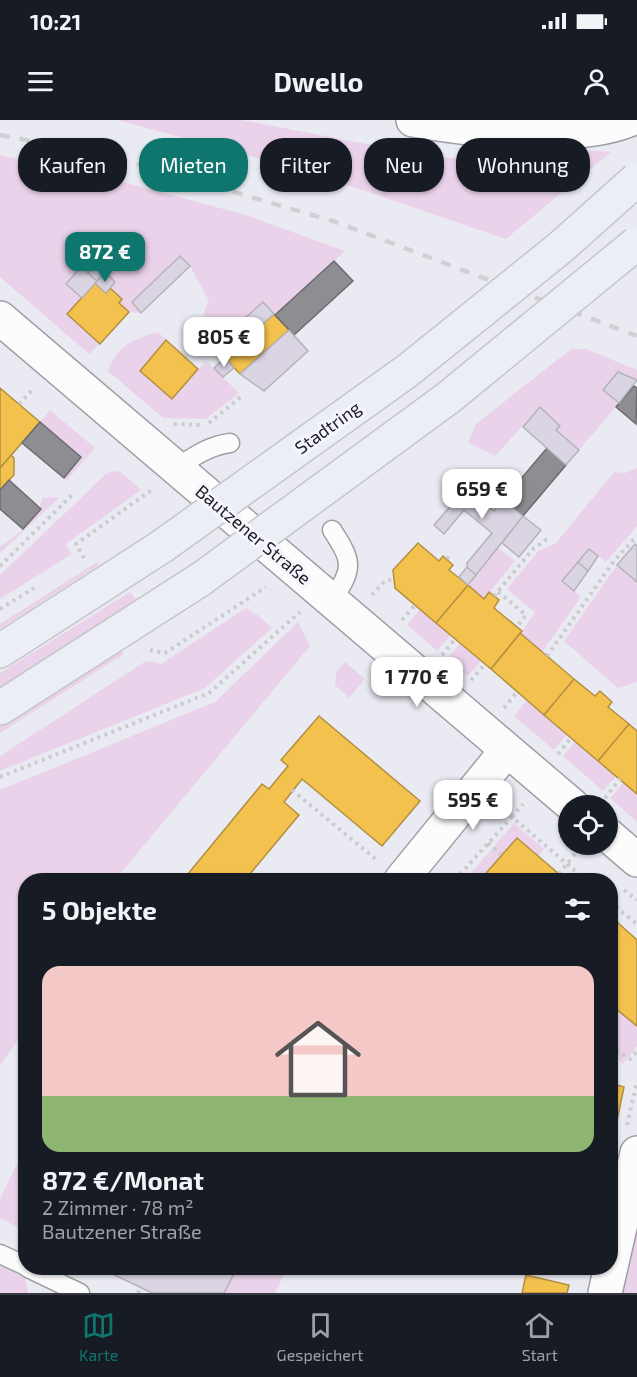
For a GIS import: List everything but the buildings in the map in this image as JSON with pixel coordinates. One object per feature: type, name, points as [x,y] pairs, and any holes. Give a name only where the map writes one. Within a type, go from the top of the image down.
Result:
[{"type":"main road","name":"Stadtring","points":[[0,651],[161,547],[407,371],[561,247],[637,179]]},
{"type":"main road","points":[[0,708],[201,579],[448,398],[637,243]]},
{"type":"street","points":[[413,120],[528,131],[578,130],[617,125],[629,120]]},
{"type":"street","name":"Bautzener Straße","points":[[0,318],[164,479],[332,601],[560,795]]},
{"type":"street","points":[[391,872],[507,750]]},
{"type":"street","points":[[618,844],[637,860]]},
{"type":"street","points":[[618,1225],[632,1140]]},
{"type":"street","points":[[605,1293],[609,1275]]},
{"type":"lane","points":[[164,479],[199,453],[216,445],[230,443]]},
{"type":"lane","points":[[332,530],[347,554],[348,579],[332,601]]},
{"type":"lane","points":[[0,1254],[18,1262]]},
{"type":"lane","points":[[38,1275],[45,1293]]},
{"type":"lane","points":[[46,1275],[80,1293]]},
{"type":"path","points":[[19,404],[34,388]]},
{"type":"path","points":[[164,424],[206,425],[242,396]]},
{"type":"path","points":[[84,558],[76,544],[164,479]]},
{"type":"path","points":[[0,566],[75,492]]},
{"type":"path","points":[[547,656],[614,561],[637,536]]},
{"type":"path","points":[[494,596],[533,549],[550,537]]},
{"type":"path","points":[[447,559],[452,553]]},
{"type":"path","points":[[370,597],[385,580],[394,579]]},
{"type":"path","points":[[147,649],[165,653],[268,586]]},
{"type":"path","points":[[498,592],[526,615],[517,627]]},
{"type":"path","points":[[399,623],[415,605]]},
{"type":"path","points":[[0,777],[209,693],[300,612]]},
{"type":"path","points":[[440,658],[455,639]]},
{"type":"path","points":[[469,683],[484,664]]},
{"type":"path","points":[[501,711],[517,692]]},
{"type":"path","points":[[556,756],[572,738]]},
{"type":"path","points":[[607,795],[620,779]]},
{"type":"path","points":[[292,790],[391,872]]},
{"type":"path","points":[[461,873],[523,804]]},
{"type":"path","points":[[512,817],[578,873]]},
{"type":"path","points":[[488,843],[501,855]]},
{"type":"path","points":[[560,873],[574,855]]},
{"type":"path","points":[[618,909],[637,924]]},
{"type":"path","points":[[618,1051],[630,1059],[637,1051]]},
{"type":"path","points":[[632,1140],[637,1082]]},
{"type":"path","points":[[138,1293],[141,1288]]},
{"type":"shaded area","points":[[117,120],[242,120],[335,138],[260,138],[260,159],[248,155],[248,138],[183,138]]},
{"type":"shaded area","points":[[352,141],[364,144],[364,191],[352,187]]},
{"type":"shaded area","points":[[590,150],[611,152],[590,169]]},
{"type":"shaded area","points":[[0,155],[18,159],[18,192],[127,192],[127,183],[139,186],[139,192],[160,192],[246,215],[345,251],[275,315],[263,302],[224,337],[203,314],[209,301],[190,266],[181,257],[132,301],[141,313],[129,312],[119,303],[122,299],[110,288],[115,282],[108,275],[113,269],[101,258],[88,273],[81,267],[66,284],[82,298],[67,314],[100,344],[89,354],[0,277]]},
{"type":"shaded area","points":[[444,157],[456,158],[456,192],[563,192],[506,239],[368,192],[444,192]]},
{"type":"shaded area","points":[[158,332],[166,340],[140,371],[172,399],[206,361],[239,393],[206,419],[163,418],[108,371],[116,355],[127,344]]},
{"type":"shaded area","points":[[571,349],[586,349],[637,370],[637,380],[618,372],[603,389],[619,403],[579,450],[556,430],[560,425],[540,407],[495,456],[468,442],[476,424]]},
{"type":"shaded area","points":[[50,410],[95,448],[67,480],[64,478],[81,457],[40,422]]},
{"type":"shaded area","points":[[637,468],[637,526],[606,562],[589,549],[562,581],[581,597],[542,652],[520,633],[535,613],[507,589],[538,551],[556,543],[614,472],[625,473]]},
{"type":"shaded area","points":[[113,471],[121,472],[141,490],[66,544],[72,554],[0,599],[0,575],[106,474]]},
{"type":"shaded area","points":[[60,497],[0,553],[0,547],[32,520],[42,498]]},
{"type":"shaded area","points":[[497,547],[515,561],[484,599],[468,585]]},
{"type":"shaded area","points":[[97,562],[99,565],[0,629],[0,624]]},
{"type":"shaded area","points":[[617,565],[637,582],[637,682],[618,688],[564,641]]},
{"type":"shaded area","points":[[130,592],[140,604],[0,694],[0,673]]},
{"type":"shaded area","points":[[246,608],[272,628],[205,688],[0,771],[0,756],[146,661],[161,664]]},
{"type":"shaded area","points":[[420,609],[451,635],[437,651],[407,625]]},
{"type":"shaded area","points":[[298,622],[310,646],[121,873],[18,873],[18,1040],[0,1065],[0,790],[215,702]]},
{"type":"shaded area","points":[[460,643],[481,661],[468,676],[447,659]]},
{"type":"shaded area","points":[[120,649],[124,654],[0,733],[0,725]]},
{"type":"shaded area","points":[[345,662],[365,679],[349,698],[335,685],[336,672]]},
{"type":"shaded area","points":[[527,700],[567,734],[554,750],[514,716]]},
{"type":"shaded area","points":[[576,741],[616,776],[603,791],[563,756]]},
{"type":"shaded area","points":[[624,782],[637,794],[637,822],[618,805],[618,795],[613,795]]},
{"type":"shaded area","points":[[514,823],[544,849],[538,856],[516,838],[486,873],[471,873]]},
{"type":"shaded area","points":[[618,1011],[637,1026],[637,1046],[623,1064],[618,1059]]},
{"type":"shaded area","points":[[18,1162],[18,1227],[0,1218],[0,1199]]},
{"type":"shaded area","points":[[637,1198],[637,1293],[615,1293]]},
{"type":"shaded area","points":[[0,1265],[25,1277],[28,1293],[0,1293]]},
{"type":"shaded area","points":[[233,1275],[284,1275],[275,1293],[224,1293]]},
{"type":"railway","points":[[0,135],[113,157],[333,221],[637,336]]}]
